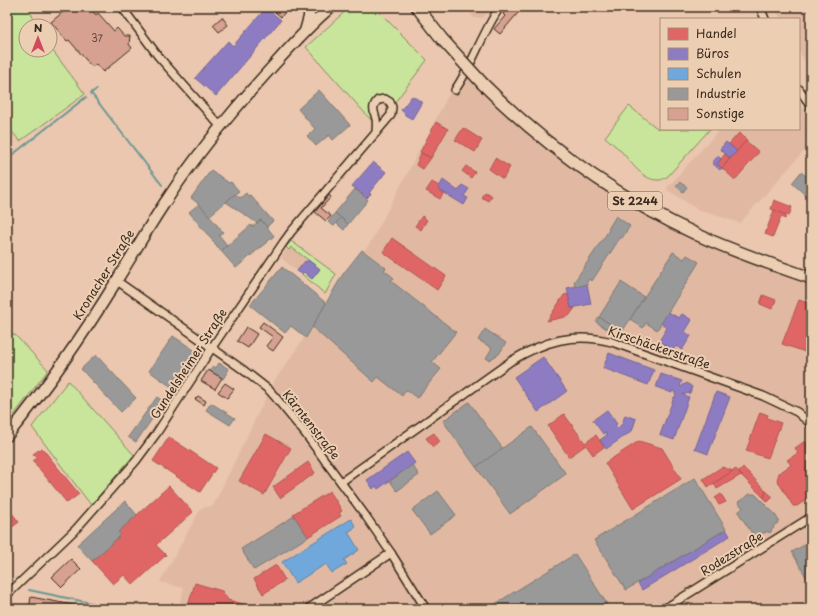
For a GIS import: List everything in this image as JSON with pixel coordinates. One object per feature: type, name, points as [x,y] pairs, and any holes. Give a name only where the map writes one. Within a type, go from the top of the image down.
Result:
[{"type":"main road","name":"St 2244","points":[[417,7],[514,114],[582,167],[636,202],[680,226],[740,253],[811,278]]},
{"type":"main road","name":"St 2244","points":[[425,7],[444,37]]},
{"type":"main road","name":"St 2244","points":[[484,81],[584,161],[639,196],[682,219],[719,236],[811,271]]},
{"type":"street","points":[[129,7],[124,10],[158,56],[220,126]]},
{"type":"street","points":[[305,31],[309,17],[309,7]]},
{"type":"street","points":[[455,90],[464,77],[487,28],[500,7]]},
{"type":"street","points":[[760,7],[765,18]]},
{"type":"street","name":"Kronacher Straße","points":[[7,436],[56,373],[117,281],[167,198],[220,126],[278,60],[326,9]]},
{"type":"street","points":[[800,90],[811,106]]},
{"type":"street","name":"Gundelsheimer Straße","points":[[7,595],[76,529],[125,476],[156,434],[212,348],[291,232],[376,133]]},
{"type":"street","name":"Kärntenstraße","points":[[117,281],[242,368],[273,394],[288,410],[341,482],[391,553],[426,609]]},
{"type":"street","name":"Kirschäckerstraße","points":[[341,482],[511,361],[540,345],[566,339],[592,338],[612,342],[763,396],[797,412],[811,424]]},
{"type":"street","name":"Rodezstraße","points":[[664,609],[811,517]]},
{"type":"street","points":[[308,609],[391,553]]},
{"type":"shaded area","points":[[465,7],[492,7],[483,18],[474,18]]},
{"type":"shaded area","points":[[775,7],[811,7],[811,73],[800,53],[800,18],[780,18]]},
{"type":"shaded area","points":[[468,58],[547,137],[582,163],[659,211],[811,285],[811,609],[178,609],[184,588],[160,582],[201,508],[213,506],[273,383],[372,240]]},
{"type":"shaded area","points":[[800,103],[811,119],[811,143],[740,223],[697,209],[666,189],[719,130],[800,130]]},
{"type":"shaded area","points":[[291,241],[336,274],[325,294],[281,258],[287,249],[286,247]]},
{"type":"green space","points":[[7,7],[28,7],[33,18],[18,18],[18,58],[58,58],[85,94],[20,141],[7,126]]},
{"type":"green space","points":[[350,7],[374,7],[427,60],[395,102],[383,96],[373,99],[370,110],[372,121],[306,47]]},
{"type":"green space","points":[[629,106],[658,129],[660,127],[660,130],[709,130],[668,176],[661,180],[653,179],[643,174],[605,137]]},
{"type":"green space","points":[[291,241],[336,274],[325,294],[302,274],[304,272],[312,279],[320,269],[291,247],[289,250],[286,247]]},
{"type":"green space","points":[[10,333],[15,335],[48,370],[7,424],[7,334]]},
{"type":"green space","points":[[68,381],[134,455],[91,505],[32,427]]},
{"type":"building: Handel","points":[[436,122],[448,129],[431,158],[420,152]]},
{"type":"building: Handel","points":[[463,128],[482,140],[475,152],[455,140]]},
{"type":"building: Handel","points":[[739,133],[747,140],[737,151],[729,144]]},
{"type":"building: Handel","points":[[746,141],[759,152],[735,180],[722,168]]},
{"type":"building: Handel","points":[[421,153],[431,158],[423,169],[416,165]]},
{"type":"building: Handel","points":[[725,154],[730,158],[722,168],[717,164]]},
{"type":"building: Handel","points":[[495,158],[510,167],[503,179],[489,169]]},
{"type":"building: Handel","points":[[466,166],[475,172],[471,178],[462,171]]},
{"type":"building: Handel","points":[[432,182],[439,186],[438,189],[444,193],[440,199],[426,191]]},
{"type":"building: Handel","points":[[485,192],[492,196],[488,201],[481,197]]},
{"type":"building: Handel","points":[[774,200],[792,207],[789,216],[771,209]]},
{"type":"building: Handel","points":[[774,210],[786,215],[785,219],[781,217],[773,237],[765,234]]},
{"type":"building: Handel","points":[[422,216],[427,220],[421,230],[415,226]]},
{"type":"building: Handel","points":[[392,238],[446,276],[437,290],[383,252]]},
{"type":"building: Handel","points":[[569,294],[571,308],[575,308],[569,316],[547,321],[564,295]]},
{"type":"building: Handel","points":[[763,295],[776,300],[772,309],[760,304]]},
{"type":"building: Handel","points":[[799,300],[811,304],[811,354],[782,344]]},
{"type":"building: Handel","points":[[760,412],[768,415],[767,418],[781,423],[768,458],[746,451]]},
{"type":"building: Handel","points":[[564,414],[585,443],[596,435],[604,447],[593,455],[586,445],[569,457],[548,426]]},
{"type":"building: Handel","points":[[434,433],[440,442],[433,447],[426,438]]},
{"type":"building: Handel","points":[[266,434],[291,448],[264,495],[239,481]]},
{"type":"building: Handel","points":[[169,437],[216,468],[200,492],[153,461]]},
{"type":"building: Handel","points":[[639,441],[662,448],[681,479],[633,509],[605,463]]},
{"type":"building: Handel","points":[[805,441],[811,450],[811,497],[797,506],[793,506],[777,480],[779,473],[791,465],[787,460],[798,453],[795,448]]},
{"type":"building: Handel","points":[[42,448],[79,494],[67,503],[33,461],[37,458],[33,454]]},
{"type":"building: Handel","points":[[308,462],[315,473],[280,498],[273,487]]},
{"type":"building: Handel","points":[[722,467],[733,471],[708,487],[703,479]]},
{"type":"building: Handel","points":[[743,467],[766,491],[764,498],[738,472]]},
{"type":"building: Handel","points":[[736,469],[741,475],[717,489],[714,483]]},
{"type":"building: Handel","points":[[169,486],[193,512],[156,545],[166,555],[133,585],[124,575],[113,584],[92,561],[121,535],[118,532]]},
{"type":"building: Handel","points":[[330,491],[342,511],[339,513],[341,516],[308,537],[293,514]]},
{"type":"building: Handel","points":[[766,491],[773,497],[768,502],[764,498]]},
{"type":"building: Handel","points":[[721,494],[726,502],[719,505],[715,498]]},
{"type":"building: Handel","points":[[7,507],[19,522],[11,528],[7,523]]},
{"type":"building: Handel","points":[[276,565],[285,580],[263,594],[254,579]]},
{"type":"building: Handel","points":[[195,583],[222,591],[228,600],[247,605],[246,608],[249,609],[187,609]]},
{"type":"building: Büros","points":[[266,8],[281,20],[216,96],[195,78],[228,41],[233,46]]},
{"type":"building: Büros","points":[[412,96],[422,102],[412,119],[405,115],[401,110]]},
{"type":"building: Büros","points":[[726,142],[737,151],[730,158],[720,149]]},
{"type":"building: Büros","points":[[718,156],[721,159],[717,164],[722,168],[720,170],[712,163]]},
{"type":"building: Büros","points":[[373,162],[386,172],[369,193],[371,194],[367,198],[352,186]]},
{"type":"building: Büros","points":[[443,180],[458,191],[462,185],[469,189],[464,196],[468,198],[464,205],[438,189]]},
{"type":"building: Büros","points":[[308,260],[320,269],[312,279],[304,272],[302,274],[297,271],[305,261],[307,262]]},
{"type":"building: Büros","points":[[587,284],[591,304],[571,308],[567,288]]},
{"type":"building: Büros","points":[[668,312],[679,318],[682,314],[692,320],[685,332],[691,336],[682,350],[676,346],[673,350],[659,341],[667,328],[661,323]]},
{"type":"building: Büros","points":[[609,353],[654,370],[648,385],[603,368]]},
{"type":"building: Büros","points":[[543,357],[567,391],[538,412],[514,377]]},
{"type":"building: Büros","points":[[661,374],[682,381],[681,387],[687,383],[692,387],[690,393],[683,395],[689,397],[674,440],[660,435],[674,397],[676,397],[674,391],[672,391],[672,393],[656,387]]},
{"type":"building: Büros","points":[[716,392],[730,397],[708,454],[695,449]]},
{"type":"building: Büros","points":[[607,410],[617,424],[615,425],[618,428],[622,424],[625,415],[636,419],[632,431],[606,449],[600,440],[607,435],[605,432],[603,434],[593,420]]},
{"type":"building: Büros","points":[[407,452],[415,463],[378,489],[376,486],[373,489],[367,480]]},
{"type":"building: Büros","points":[[726,529],[730,536],[642,590],[638,583]]},
{"type":"building: Schulen","points":[[351,519],[356,527],[348,532],[359,550],[344,560],[347,564],[332,573],[326,564],[295,583],[282,562]]},
{"type":"building: Industrie","points":[[319,90],[350,125],[333,140],[329,135],[316,146],[307,136],[315,129],[298,109]]},
{"type":"building: Industrie","points":[[211,170],[229,183],[231,182],[239,191],[209,216],[199,204],[191,198]]},
{"type":"building: Industrie","points":[[801,172],[811,180],[811,200],[792,183]]},
{"type":"building: Industrie","points":[[679,182],[687,187],[683,192],[676,186]]},
{"type":"building: Industrie","points":[[355,189],[368,200],[348,224],[335,213]]},
{"type":"building: Industrie","points":[[246,193],[248,196],[250,195],[273,221],[267,227],[261,220],[257,223],[226,202],[235,194],[240,198]]},
{"type":"building: Industrie","points":[[199,204],[223,232],[219,235],[227,245],[221,251],[189,212]]},
{"type":"building: Industrie","points":[[335,213],[341,218],[334,226],[328,222]]},
{"type":"building: Industrie","points":[[616,216],[630,226],[622,238],[620,238],[592,281],[589,279],[585,285],[575,287],[574,282],[609,230],[608,229]]},
{"type":"building: Industrie","points":[[341,218],[348,224],[344,230],[336,223]]},
{"type":"building: Industrie","points":[[261,220],[274,236],[236,268],[221,251],[251,225],[252,227]]},
{"type":"building: Industrie","points":[[362,250],[386,268],[384,270],[394,278],[391,281],[456,332],[432,362],[441,369],[417,398],[406,390],[402,396],[378,377],[374,382],[312,327],[343,274]]},
{"type":"building: Industrie","points":[[673,252],[684,259],[687,255],[699,262],[657,330],[646,323],[643,328],[630,319]]},
{"type":"building: Industrie","points":[[282,267],[326,303],[306,338],[291,326],[285,333],[250,305]]},
{"type":"building: Industrie","points":[[621,282],[644,297],[622,332],[599,317]]},
{"type":"building: Industrie","points":[[599,317],[610,324],[607,329],[596,322]]},
{"type":"building: Industrie","points":[[485,329],[506,343],[499,354],[489,360],[486,358],[492,348],[478,340]]},
{"type":"building: Industrie","points":[[173,336],[197,352],[173,388],[149,371]]},
{"type":"building: Industrie","points":[[96,355],[136,398],[121,412],[81,369]]},
{"type":"building: Industrie","points":[[219,363],[229,369],[223,379],[210,371],[213,366],[216,368]]},
{"type":"building: Industrie","points":[[157,397],[164,402],[136,442],[128,437]]},
{"type":"building: Industrie","points":[[469,402],[503,449],[476,467],[443,421]]},
{"type":"building: Industrie","points":[[211,403],[235,418],[230,425],[206,410]]},
{"type":"building: Industrie","points":[[532,427],[566,474],[510,514],[476,467]]},
{"type":"building: Industrie","points":[[412,465],[419,475],[397,491],[390,481]]},
{"type":"building: Industrie","points":[[695,478],[726,529],[626,590],[594,540]]},
{"type":"building: Industrie","points":[[438,491],[456,515],[430,534],[412,510]]},
{"type":"building: Industrie","points":[[750,494],[755,494],[774,513],[779,521],[773,526],[774,528],[771,530],[772,531],[769,533],[768,531],[765,532],[755,538],[738,512],[743,508],[738,502]]},
{"type":"building: Industrie","points":[[125,501],[137,515],[118,532],[121,535],[92,561],[77,545]]},
{"type":"building: Industrie","points":[[294,516],[308,537],[254,570],[241,549]]},
{"type":"building: Industrie","points":[[806,544],[811,553],[810,584],[792,552]]},
{"type":"building: Industrie","points":[[575,554],[607,604],[600,609],[487,609]]},
{"type":"building: Sonstige","points":[[69,7],[90,7],[96,15],[98,13],[114,31],[117,28],[124,36],[130,36],[129,44],[132,48],[103,72],[96,64],[92,67],[69,40],[67,41],[58,30],[58,18],[56,18]]},
{"type":"building: Sonstige","points":[[269,7],[281,7],[286,11],[281,17]]},
{"type":"building: Sonstige","points":[[510,7],[523,7],[500,34],[494,29],[505,16],[503,14]]},
{"type":"building: Sonstige","points":[[222,17],[228,25],[219,32],[213,25]]},
{"type":"building: Sonstige","points":[[329,195],[331,197],[321,208],[331,216],[326,221],[315,212]]},
{"type":"building: Sonstige","points":[[263,322],[283,337],[273,351],[266,346],[273,337],[259,327]]},
{"type":"building: Sonstige","points":[[246,327],[257,334],[248,348],[237,341]]},
{"type":"building: Sonstige","points":[[208,370],[222,378],[215,389],[201,381]]},
{"type":"building: Sonstige","points":[[225,383],[234,389],[227,398],[218,392]]},
{"type":"building: Sonstige","points":[[198,396],[206,401],[204,405],[195,399]]},
{"type":"building: Sonstige","points":[[71,559],[81,569],[62,587],[52,577]]},
{"type":"building: Sonstige","points":[[31,597],[79,606],[78,609],[29,609]]},
{"type":"waterway","points":[[97,89],[91,93],[162,185]]},
{"type":"waterway","points":[[7,159],[86,97]]},
{"type":"waterway","points":[[29,590],[119,609]]}]
